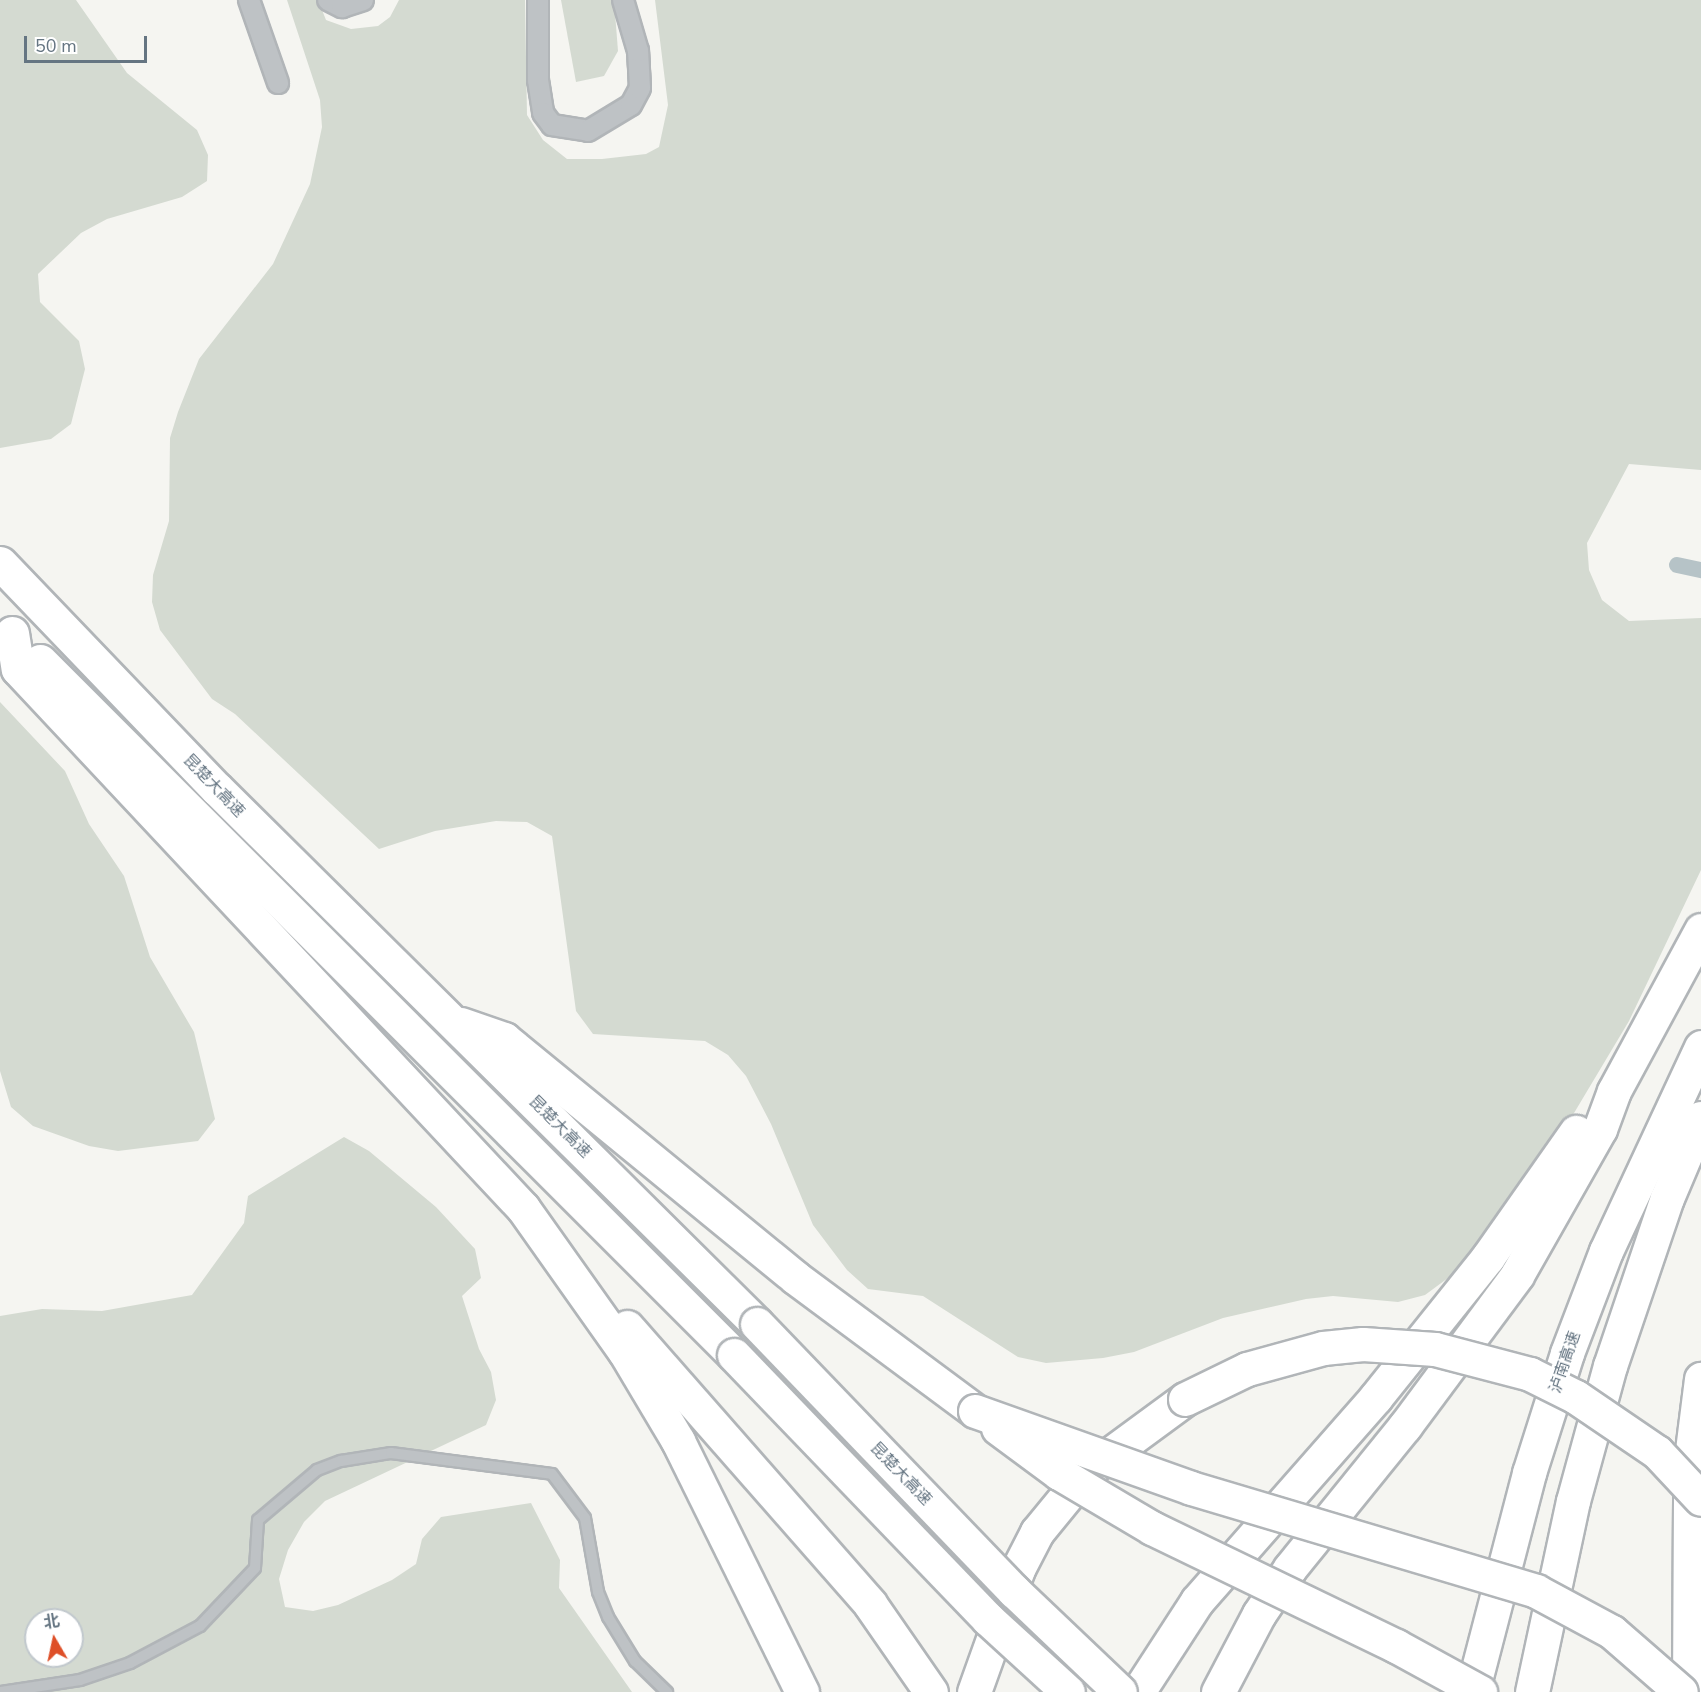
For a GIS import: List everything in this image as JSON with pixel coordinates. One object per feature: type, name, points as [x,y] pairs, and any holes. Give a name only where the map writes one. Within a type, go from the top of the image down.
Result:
[{"type":"highway","name":"昆楚大高速","points":[[0,563],[316,888],[757,1324],[1014,1592],[1120,1692]]},
{"type":"highway","name":"昆楚大高速","points":[[6,627],[734,1355],[988,1619],[1068,1692]]},
{"type":"highway","points":[[6,627],[18,669],[523,1209],[870,1604],[926,1683]]},
{"type":"highway","points":[[1218,1692],[1259,1614],[1290,1568],[1405,1426],[1517,1275],[1600,1129],[1614,1091],[1701,930]]},
{"type":"highway","points":[[453,1021],[504,1039],[796,1278],[1059,1473],[1144,1524],[1396,1646],[1480,1692]]},
{"type":"highway","name":"泸南高速","points":[[1472,1692],[1529,1473],[1567,1353],[1606,1251],[1701,1047]]},
{"type":"highway","points":[[1138,1692],[1197,1601],[1376,1396],[1500,1242],[1581,1125],[1614,1091]]},
{"type":"highway","points":[[1532,1692],[1573,1501],[1634,1291],[1701,1119]]},
{"type":"highway","points":[[523,1209],[625,1353],[678,1441],[802,1692]]},
{"type":"highway","points":[[978,1678],[1037,1532],[1087,1471],[1151,1422],[1220,1380],[1323,1348],[1397,1344],[1435,1349],[1530,1374],[1576,1397],[1657,1452],[1701,1499]]},
{"type":"highway","points":[[1689,1692],[1689,1488],[1701,1379]]},
{"type":"highway","points":[[975,1411],[1191,1488],[1536,1591],[1612,1632],[1681,1692]]},
{"type":"street","points":[[249,0],[278,83]]},
{"type":"street","points":[[328,0],[342,7],[363,0]]},
{"type":"street","points":[[538,0],[538,80],[543,113],[552,125],[588,131],[632,105],[640,88],[638,51],[623,0]]},
{"type":"lane","points":[[1,1692],[80,1680],[130,1664],[200,1626],[255,1568],[258,1520],[317,1470],[341,1461],[391,1453],[552,1474],[585,1518],[598,1592],[608,1617],[635,1661],[667,1692]]},
{"type":"shaded area","points":[[0,0],[76,0],[127,73],[197,130],[208,155],[207,181],[182,197],[107,219],[81,233],[38,274],[40,302],[79,341],[85,369],[71,424],[51,439],[0,448]]},
{"type":"shaded area","points":[[287,0],[318,0],[326,20],[351,29],[378,26],[390,17],[399,0],[525,0],[527,115],[543,140],[567,159],[602,159],[646,154],[659,147],[668,105],[655,0],[1701,0],[1701,470],[1629,464],[1587,543],[1589,570],[1602,600],[1629,621],[1701,618],[1701,870],[1629,1021],[1488,1257],[1471,1261],[1425,1295],[1398,1302],[1333,1296],[1306,1299],[1223,1318],[1134,1352],[1103,1358],[1046,1363],[1018,1357],[923,1296],[868,1289],[847,1270],[813,1225],[771,1124],[746,1076],[728,1055],[705,1041],[593,1034],[576,1011],[552,836],[527,822],[496,821],[435,831],[379,849],[235,714],[212,699],[160,630],[152,602],[153,575],[169,521],[170,438],[199,359],[273,264],[310,184],[322,127],[320,100]]},
{"type":"shaded area","points":[[561,0],[614,0],[618,51],[604,76],[576,82]]},
{"type":"shaded area","points":[[0,702],[65,771],[89,824],[124,876],[150,957],[194,1032],[215,1119],[198,1141],[118,1151],[89,1146],[33,1126],[11,1107],[0,1071]]},
{"type":"shaded area","points":[[344,1137],[369,1151],[436,1207],[475,1249],[481,1278],[462,1296],[479,1349],[491,1372],[496,1400],[486,1425],[325,1501],[304,1522],[288,1550],[279,1579],[285,1607],[313,1611],[338,1605],[392,1580],[416,1564],[422,1539],[441,1517],[531,1503],[560,1560],[559,1588],[632,1692],[0,1692],[0,1316],[42,1309],[102,1311],[192,1295],[244,1223],[248,1196]]},
{"type":"waterway","points":[[1677,565],[1701,570]]}]
